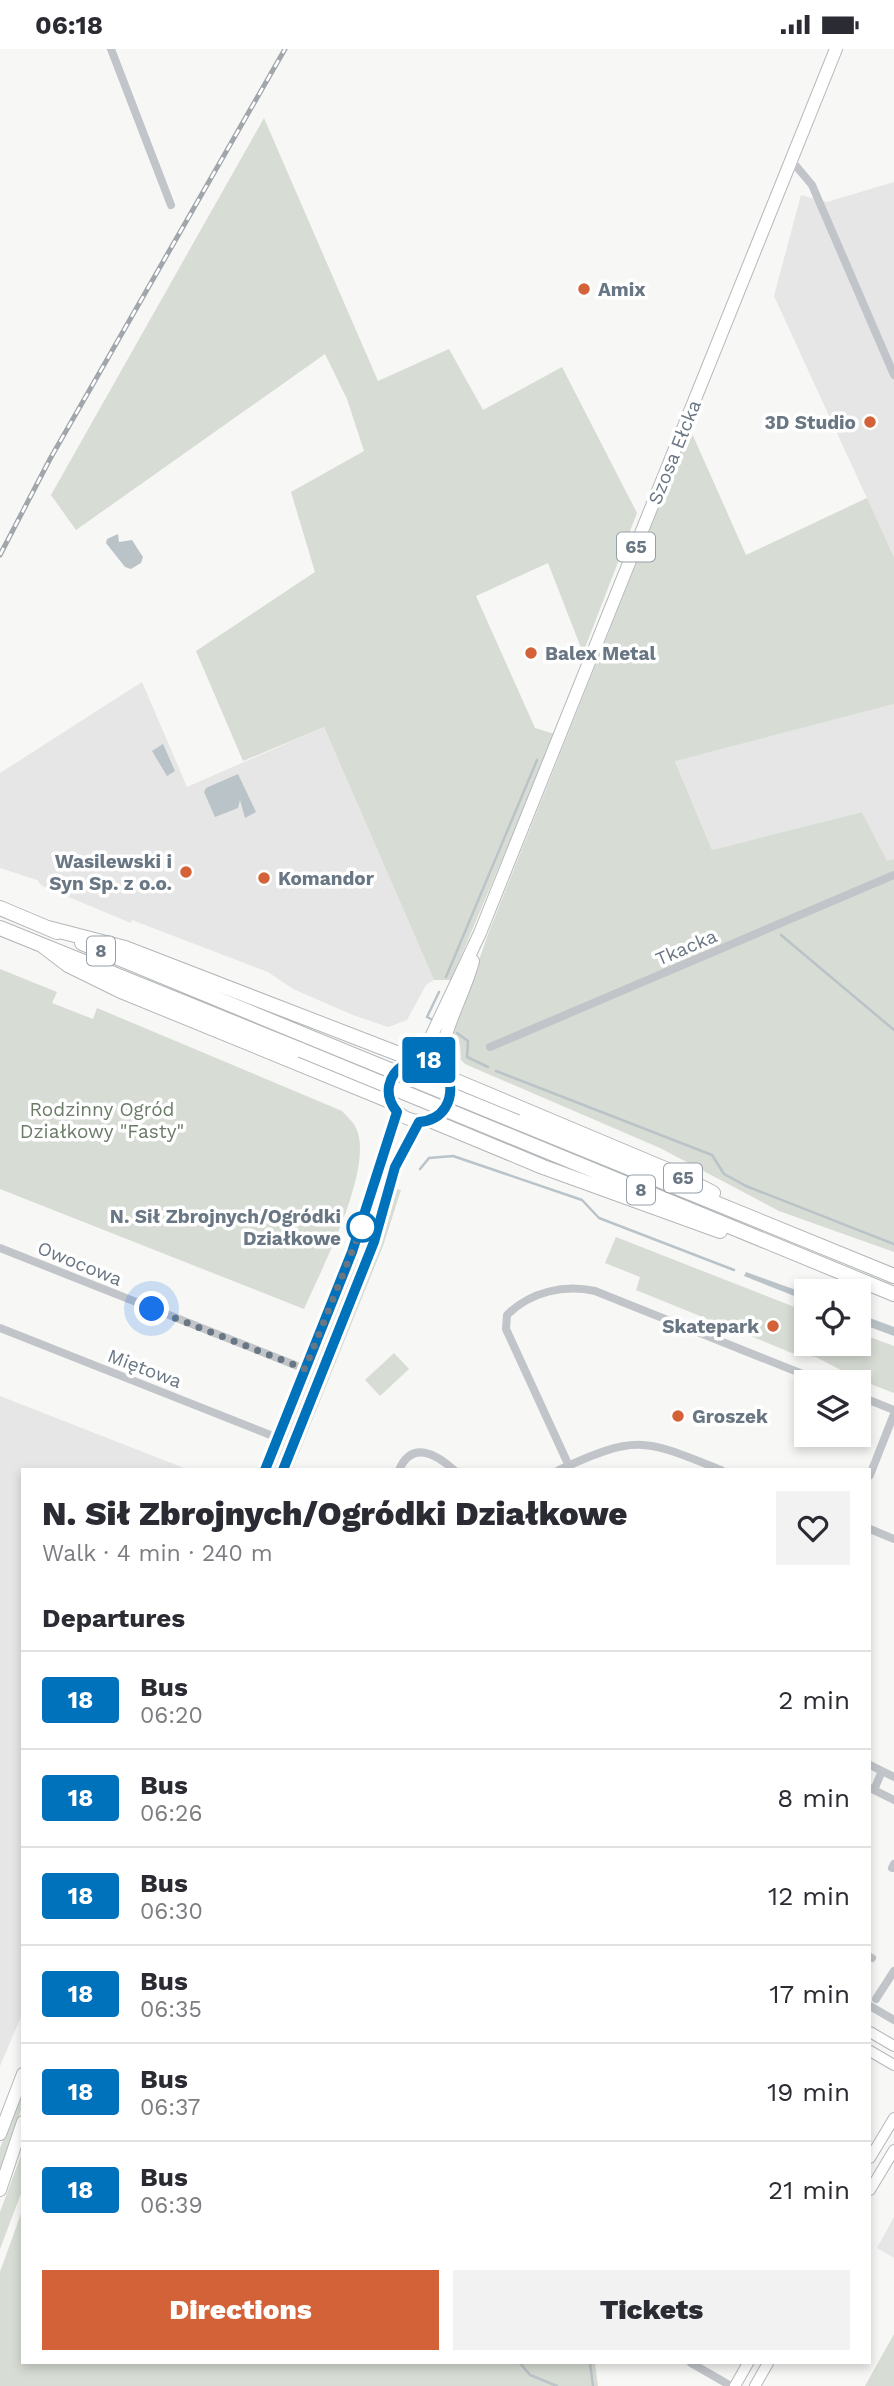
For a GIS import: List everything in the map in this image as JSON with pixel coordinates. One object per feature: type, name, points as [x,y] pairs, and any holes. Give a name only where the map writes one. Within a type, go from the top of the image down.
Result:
[{"type":"highway","name":"8","points":[[0,908],[894,1275]]},
{"type":"highway","name":"8","points":[[0,928],[894,1294]]},
{"type":"highway","points":[[48,928],[125,948],[416,1059]]},
{"type":"highway","points":[[43,946],[68,965],[121,991],[394,1107]]},
{"type":"highway","name":"65","points":[[445,1072],[670,1171],[759,1221]]},
{"type":"highway","name":"65","points":[[425,1121],[663,1213],[772,1244]]},
{"type":"main road","name":"Szosa Ełcka","points":[[416,1059],[480,933],[836,49]]},
{"type":"main road","name":"Szosa Ełcka","points":[[445,1072],[444,1039],[460,1003],[480,933]]},
{"type":"main road","points":[[454,988],[460,1003]]},
{"type":"main road","name":"65","points":[[416,1059],[445,1072],[451,1088],[446,1108],[425,1121],[394,1107],[389,1081],[394,1071],[416,1059]]},
{"type":"main road","points":[[266,1468],[352,1252],[394,1107]]},
{"type":"main road","points":[[284,1468],[369,1257],[395,1167],[425,1121]]},
{"type":"main road","points":[[352,1252],[369,1257]]},
{"type":"main road","points":[[0,2134],[21,2079]]},
{"type":"main road","points":[[0,2190],[21,2128]]},
{"type":"street","points":[[111,49],[171,205]]},
{"type":"street","points":[[791,160],[812,185],[894,375]]},
{"type":"street","name":"Tkacka","points":[[490,1047],[894,875]]},
{"type":"street","name":"Owocowa","points":[[0,1248],[305,1369]]},
{"type":"street","points":[[569,1466],[506,1329],[507,1315],[516,1305],[559,1287],[576,1286],[595,1291],[794,1371]]},
{"type":"street","name":"Miętowa","points":[[0,1328],[278,1439]]},
{"type":"street","points":[[871,1401],[894,1412],[871,1472]]},
{"type":"street","points":[[564,1468],[614,1447],[640,1444],[663,1447],[716,1468]]},
{"type":"street","points":[[400,1468],[410,1455],[425,1451],[438,1456],[452,1468]]},
{"type":"street","points":[[871,1529],[894,1539]]},
{"type":"street","points":[[871,1765],[894,1777]]},
{"type":"street","points":[[883,1771],[872,1789],[894,1800]]},
{"type":"street","points":[[894,1971],[873,2003],[894,2020]]},
{"type":"street","points":[[871,2033],[894,2046]]},
{"type":"street","points":[[871,2052],[894,2065]]},
{"type":"street","points":[[871,2156],[894,2117]]},
{"type":"street","points":[[871,2188],[894,2150]]},
{"type":"street","points":[[693,2364],[733,2386],[747,2364]]},
{"type":"street","points":[[755,2386],[767,2364]]},
{"type":"shaded area","points":[[894,182],[894,557],[774,296],[801,195],[827,202]]},
{"type":"shaded area","points":[[118,534],[119,542],[132,540],[143,557],[141,563],[131,569],[125,567],[106,543],[107,539]]},
{"type":"shaded area","points":[[142,682],[187,787],[324,727],[434,980],[426,985],[407,1020],[388,1027],[353,1015],[293,989],[268,972],[132,920],[131,923],[42,886],[37,880],[0,868],[0,773]]},
{"type":"shaded area","points":[[894,704],[894,859],[887,862],[862,812],[712,850],[675,760]]},
{"type":"shaded area","points":[[163,744],[175,771],[167,776],[152,751]]},
{"type":"shaded area","points":[[238,774],[256,812],[245,818],[240,800],[238,808],[215,817],[204,792],[206,788]]},
{"type":"shaded area","points":[[746,1272],[794,1289],[794,1296],[744,1276]]},
{"type":"shaded area","points":[[871,1318],[894,1327],[894,1336],[871,1327]]},
{"type":"shaded area","points":[[0,1396],[184,1468],[21,1468],[21,2017],[0,2066]]},
{"type":"shaded area","points":[[894,2217],[894,2258],[877,2248]]},
{"type":"green space","points":[[264,118],[378,381],[449,349],[483,410],[562,367],[637,513],[583,653],[548,563],[476,596],[535,728],[555,734],[451,980],[434,980],[324,727],[243,761],[196,651],[315,572],[291,492],[364,451],[347,399],[325,354],[76,530],[51,495]]},
{"type":"green space","points":[[690,429],[746,555],[867,498],[894,557],[894,704],[675,761],[712,850],[862,812],[887,861],[894,859],[894,1252],[779,1211],[660,1148],[465,1064],[461,1060],[460,1045],[452,1038],[488,934]]},
{"type":"green space","name":"Rodzinny Ogród Działkowy \"Fasty\"","points":[[0,969],[57,992],[52,1003],[93,1019],[97,1008],[342,1111],[350,1119],[356,1128],[360,1145],[352,1192],[344,1219],[304,1309],[0,1189]]},
{"type":"green space","points":[[401,1190],[383,1246],[293,1468],[290,1468],[379,1245],[393,1192]]},
{"type":"green space","points":[[616,1237],[794,1307],[794,1353],[731,1328],[733,1324],[724,1320],[722,1325],[636,1290],[640,1277],[605,1263]]},
{"type":"green space","points":[[356,1259],[361,1261],[278,1468],[271,1468]]},
{"type":"green space","points":[[871,1337],[894,1346],[894,1393],[871,1384],[871,1370],[841,1370],[810,1356],[871,1356]]},
{"type":"green space","points":[[394,1353],[409,1369],[380,1396],[365,1380]]},
{"type":"green space","points":[[21,2095],[21,2110],[0,2171],[0,2148]]},
{"type":"green space","points":[[21,2155],[21,2193],[0,2249],[0,2212]]},
{"type":"green space","points":[[21,2214],[21,2364],[595,2364],[598,2386],[0,2386],[0,2272]]},
{"type":"green space","points":[[894,2334],[894,2386],[865,2386]]},
{"type":"waterway","points":[[446,977],[537,760]]},
{"type":"waterway","points":[[781,935],[894,1030]]},
{"type":"waterway","points":[[431,1019],[427,1017],[439,992]]},
{"type":"waterway","points":[[457,1033],[468,1041],[467,1057],[488,1067]]},
{"type":"waterway","points":[[496,1071],[712,1155],[724,1174],[746,1186],[894,1244]]},
{"type":"waterway","points":[[420,1169],[429,1158],[453,1156],[582,1200],[599,1218],[734,1270]]},
{"type":"waterway","points":[[521,2364],[530,2375],[557,2386]]},
{"type":"waterway","points":[[590,2364],[593,2386]]},
{"type":"railway","points":[[0,555],[50,459],[285,49]]},
{"type":"bus line","name":"18","points":[[266,1468],[371,1199],[397,1112],[390,1101],[389,1081],[394,1071],[412,1059],[432,1061],[446,1072],[449,1078],[450,1098],[439,1115],[419,1122],[400,1153],[374,1242],[284,1468]]},
{"type":"place","name":"Amix","points":[[584,289]]},
{"type":"place","name":"3D Studio","points":[[870,422]]},
{"type":"place","name":"Balex Metal","points":[[531,653]]},
{"type":"place","name":"Wasilewski i Syn Sp. z o.o.","points":[[186,872]]},
{"type":"place","name":"Komandor","points":[[264,878]]},
{"type":"place","name":"N. Sił Zbrojnych/Ogródki Działkowe","points":[[362,1227]]},
{"type":"place","name":"Skatepark","points":[[773,1326]]},
{"type":"place","name":"Groszek","points":[[678,1416]]},
{"type":"route","points":[[152,1309],[305,1369],[363,1224],[362,1227]]}]
